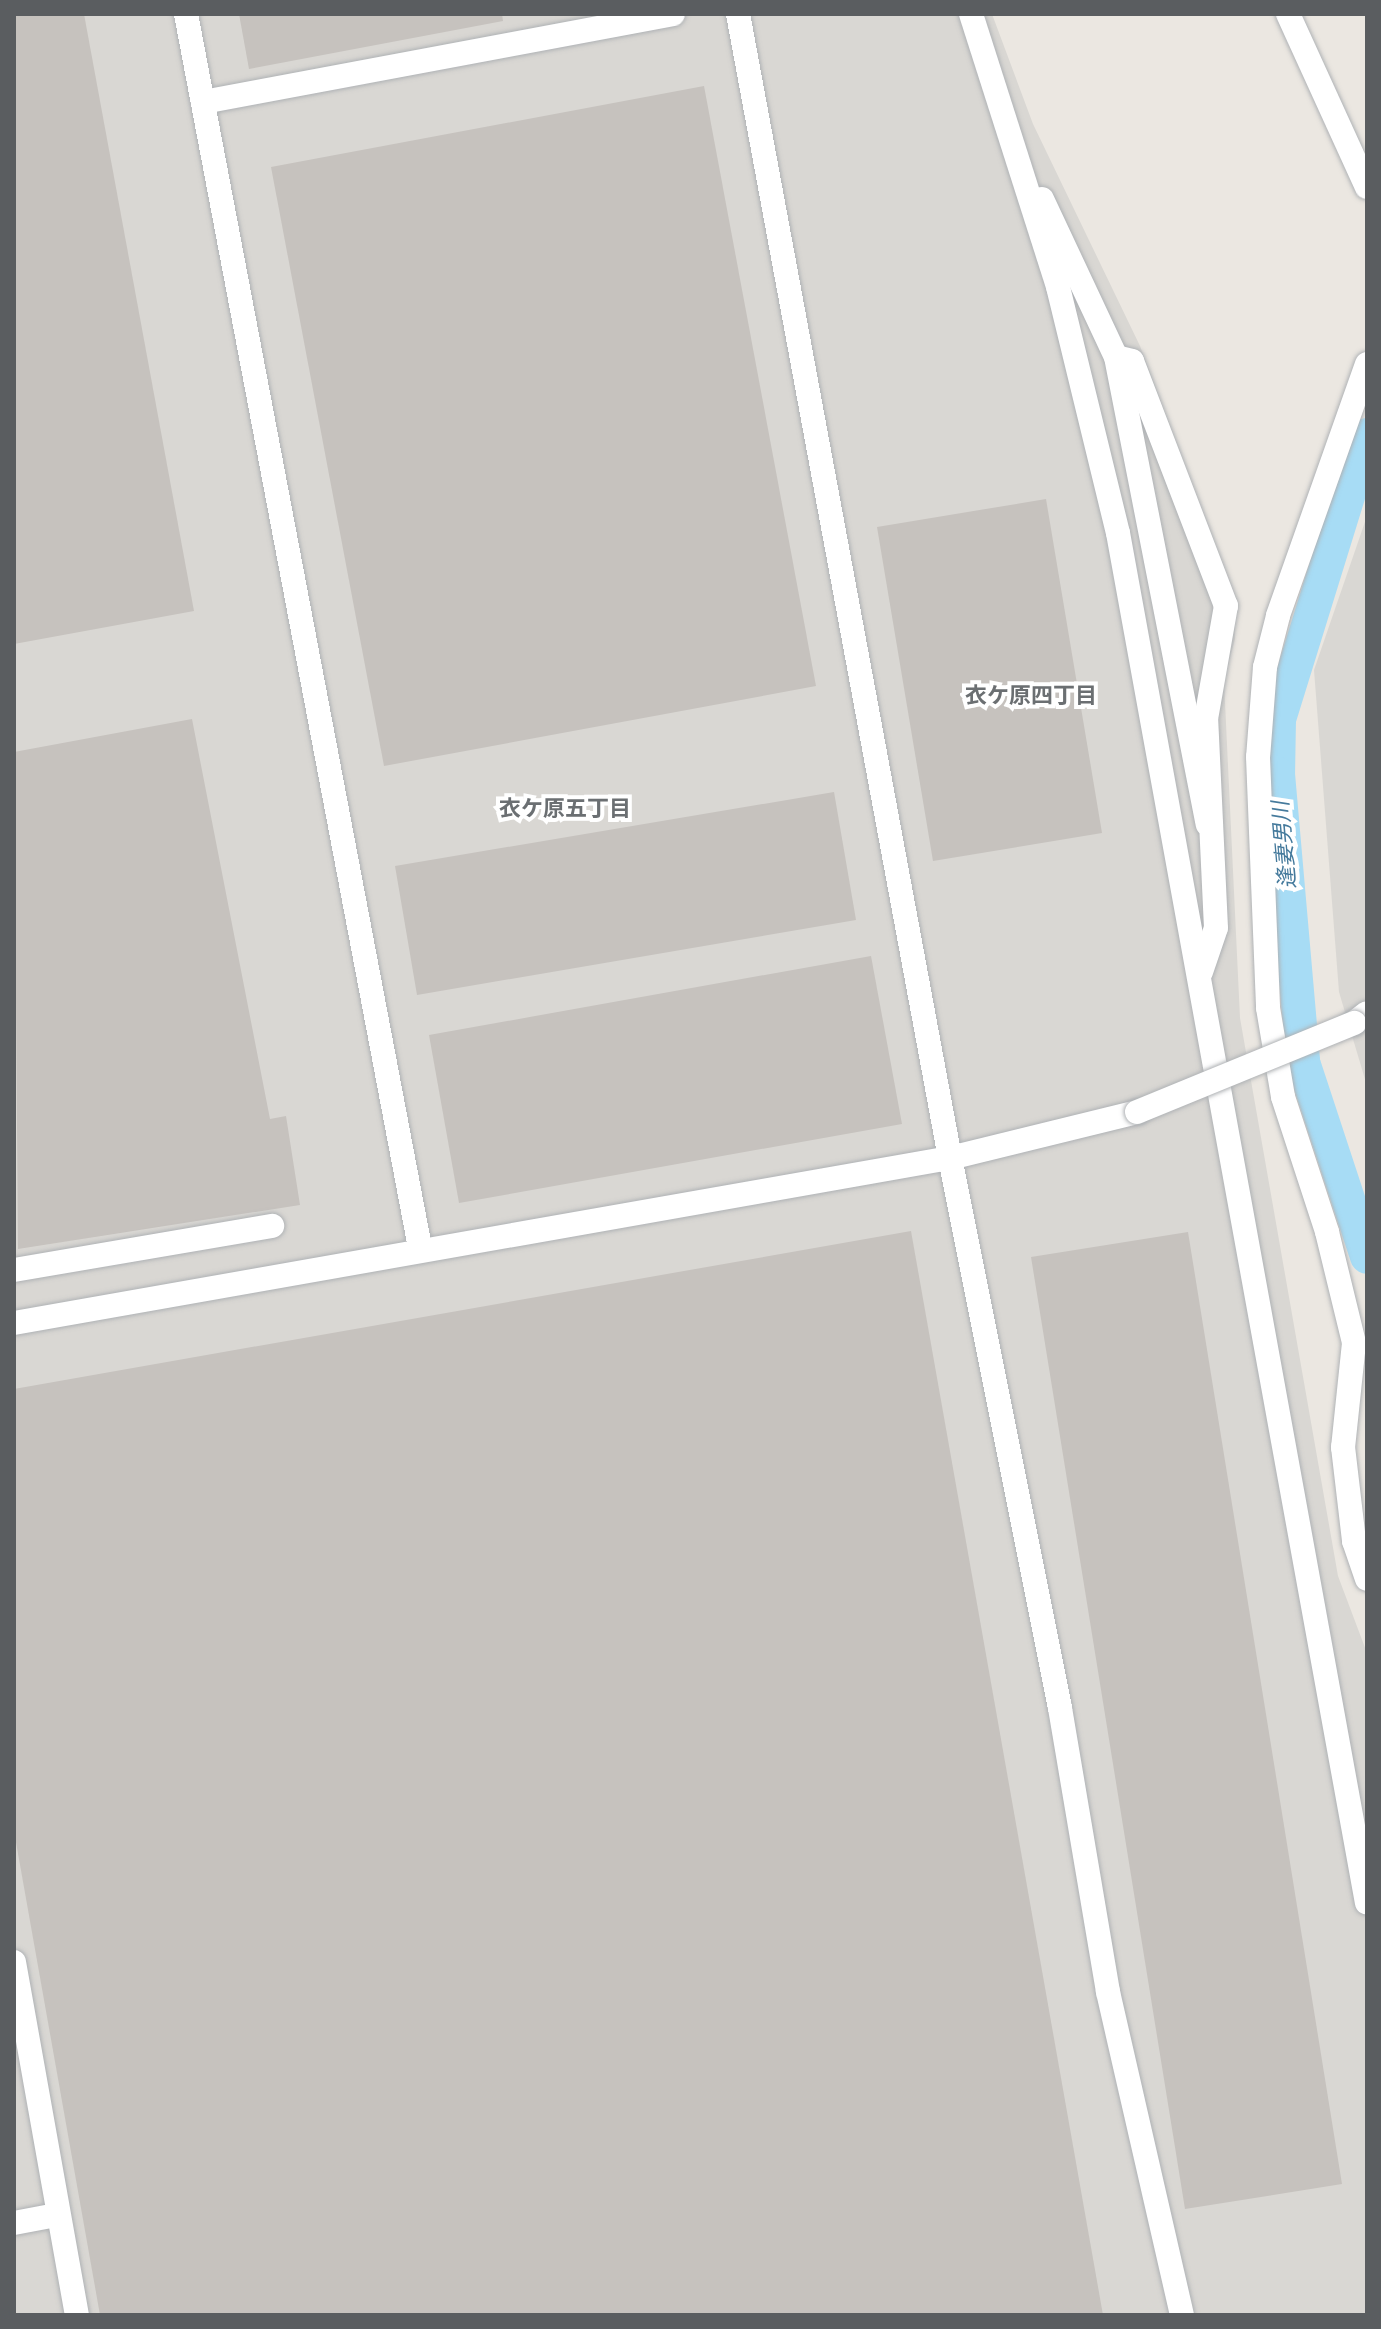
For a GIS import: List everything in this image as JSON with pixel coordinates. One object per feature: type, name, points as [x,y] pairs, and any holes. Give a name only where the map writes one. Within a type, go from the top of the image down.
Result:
[{"type":"street","points":[[186,14],[420,1248]]},
{"type":"street","points":[[203,102],[673,14]]},
{"type":"street","points":[[738,14],[950,1158],[1060,1708],[1108,1992],[1182,2315]]},
{"type":"street","points":[[971,14],[1058,287],[1118,533],[1367,1903]]},
{"type":"street","points":[[1288,14],[1367,187]]},
{"type":"street","points":[[1020,162],[1059,229],[1116,357],[1208,824]]},
{"type":"street","points":[[1116,357],[1132,361],[1226,606],[1206,719],[1208,824],[1216,928],[1200,974]]},
{"type":"street","points":[[1367,364],[1278,616],[1258,727],[1273,1051],[1360,1342],[1343,1447],[1352,1526],[1367,1579]]},
{"type":"street","points":[[14,1323],[420,1248],[950,1158],[1137,1112],[1360,1018]]},
{"type":"street","points":[[14,1270],[272,1226]]},
{"type":"street","points":[[14,1962],[56,2215],[77,2315]]},
{"type":"street","points":[[14,2223],[56,2215]]},
{"type":"shaded area","points":[[14,14],[992,14],[1033,124],[1140,346],[1235,600],[1235,639],[1224,681],[1240,1018],[1338,1576],[1367,1653],[1367,2315],[14,2315]]},
{"type":"shaded area","points":[[1367,516],[1367,1086],[1339,992],[1314,670]]},
{"type":"building","points":[[14,14],[84,14],[194,611],[14,644]]},
{"type":"building","points":[[239,14],[502,14],[503,21],[249,69]]},
{"type":"building","points":[[704,86],[816,686],[384,766],[271,167]]},
{"type":"building","points":[[1046,499],[1102,833],[933,861],[877,527]]},
{"type":"building","points":[[192,719],[270,1119],[286,1116],[300,1205],[18,1249],[14,752]]},
{"type":"building","points":[[834,792],[856,920],[417,995],[395,866]]},
{"type":"building","points":[[871,956],[902,1124],[459,1203],[429,1035]]},
{"type":"building","points":[[911,1231],[1103,2315],[100,2315],[14,1831],[14,1389]]},
{"type":"building","points":[[1188,1232],[1342,2184],[1185,2209],[1031,1257]]},
{"type":"waterway","name":"逢妻男川","points":[[1367,435],[1279,719],[1278,774],[1303,1062],[1367,1257]]},
{"type":"district","name":"衣ケ原四丁目","points":[[1031,696]]},
{"type":"district","name":"衣ケ原五丁目","points":[[565,809]]}]
